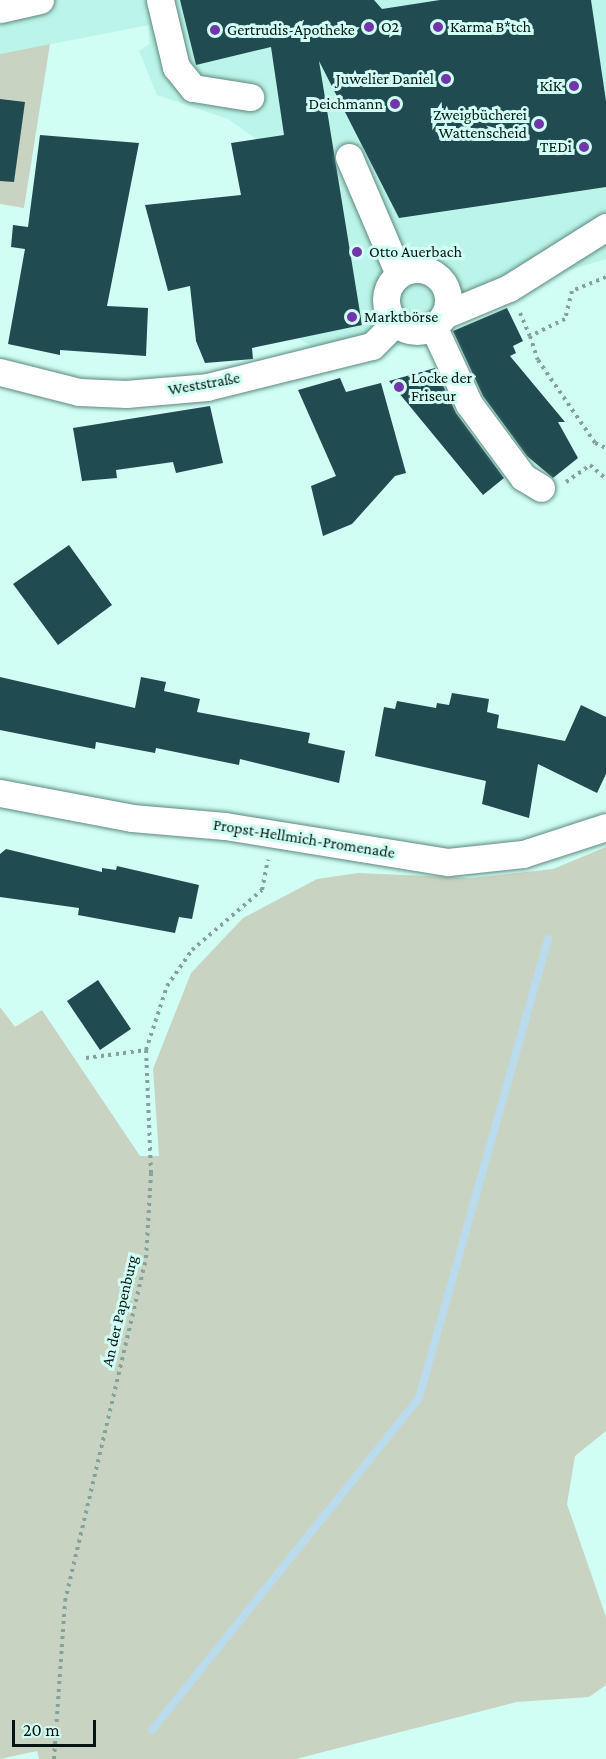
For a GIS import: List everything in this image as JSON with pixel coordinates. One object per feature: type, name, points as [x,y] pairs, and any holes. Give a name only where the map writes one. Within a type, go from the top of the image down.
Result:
[{"type":"street","points":[[0,9],[40,0]]},
{"type":"street","points":[[160,0],[176,67],[193,88],[250,97]]},
{"type":"street","points":[[349,157],[399,274]]},
{"type":"street","points":[[541,488],[523,477],[469,404],[438,320],[447,295],[437,277],[419,269],[399,274],[390,285],[386,302],[396,322],[413,331],[438,320],[509,288],[606,227]]},
{"type":"street","name":"Weststraße","points":[[0,372],[79,392],[126,394],[207,387],[372,346],[396,322]]},
{"type":"street","name":"Propst-Hellmich-Promenade","points":[[0,793],[132,818],[273,833],[468,862],[524,854],[606,827]]},
{"type":"path","points":[[606,277],[572,291],[565,319],[530,336],[538,360],[594,443],[606,448]]},
{"type":"path","points":[[541,488],[548,496],[590,465],[606,479]]},
{"type":"path","name":"An der Papenburg","points":[[54,1759],[69,1580],[146,1258],[151,1173],[146,1050],[167,986],[192,950],[262,890],[273,833]]},
{"type":"path","points":[[86,1058],[146,1050]]},
{"type":"shaded area","points":[[0,0],[606,0],[606,259],[559,273],[439,332],[374,354],[366,333],[315,348],[298,338],[275,152],[228,119],[157,95],[139,51],[149,44],[149,25],[0,54]]},
{"type":"shaded area","points":[[50,44],[24,208],[0,204],[0,54]]},
{"type":"shaded area","points":[[606,847],[606,1431],[575,1456],[567,1504],[606,1617],[606,1685],[589,1697],[517,1702],[296,1759],[39,1759],[37,1751],[0,1759],[0,1007],[15,1027],[42,1010],[140,1156],[159,1156],[153,1069],[191,973],[243,918],[317,879],[358,873],[471,878],[553,869]]},
{"type":"building","points":[[180,0],[374,0],[382,9],[440,0],[591,0],[606,101],[606,187],[399,218],[319,61],[362,325],[252,348],[253,359],[205,363],[196,341],[190,286],[168,291],[145,205],[241,195],[231,143],[284,135],[271,47],[196,65]]},
{"type":"building","points":[[0,99],[25,102],[14,182],[0,181]]},
{"type":"building","points":[[40,135],[139,143],[107,306],[148,308],[146,356],[60,350],[60,355],[8,344],[25,249],[11,247],[13,225],[28,227]]},
{"type":"building","points":[[507,308],[523,341],[513,346],[516,353],[510,356],[565,422],[558,422],[578,458],[553,478],[527,456],[483,396],[453,331]]},
{"type":"building","points":[[435,368],[456,413],[504,478],[483,495],[389,381]]},
{"type":"building","points":[[340,378],[346,392],[381,383],[406,473],[395,476],[352,524],[323,536],[311,486],[336,476],[298,390]]},
{"type":"building","points":[[210,406],[223,463],[176,473],[173,462],[116,470],[117,478],[82,481],[73,428]]},
{"type":"building","points":[[69,545],[112,605],[58,645],[13,584]]},
{"type":"building","points":[[0,677],[135,708],[141,677],[166,682],[164,691],[200,699],[197,712],[310,733],[308,743],[345,751],[339,783],[240,759],[239,765],[156,748],[155,753],[96,742],[95,749],[0,730]]},
{"type":"building","points":[[452,693],[489,699],[487,712],[499,715],[497,728],[565,741],[581,705],[606,717],[606,774],[597,793],[538,764],[529,818],[482,804],[486,781],[375,756],[384,707],[395,709],[397,701],[436,708],[437,703],[449,705]]},
{"type":"building","points":[[6,849],[102,872],[102,868],[116,870],[117,866],[199,885],[192,919],[179,917],[175,933],[78,915],[79,908],[0,897],[0,854]]},
{"type":"building","points":[[98,980],[131,1029],[100,1050],[67,1001]]},
{"type":"waterway","points":[[152,1730],[419,1398],[548,939]]},
{"type":"place","name":"O2","points":[[369,27]]},
{"type":"place","name":"Karma B*tch","points":[[438,27]]},
{"type":"place","name":"Gertrudis-Apotheke","points":[[215,30]]},
{"type":"place","name":"Juwelier Daniel","points":[[446,79]]},
{"type":"place","name":"KiK","points":[[574,86]]},
{"type":"place","name":"Deichmann","points":[[395,104]]},
{"type":"place","name":"Zweigbücherei Wattenscheid","points":[[539,124]]},
{"type":"place","name":"TEDi","points":[[584,147]]},
{"type":"place","name":"Otto Auerbach","points":[[357,252]]},
{"type":"place","name":"Marktbörse","points":[[352,317]]},
{"type":"place","name":"Locke der Friseur","points":[[399,387]]}]
